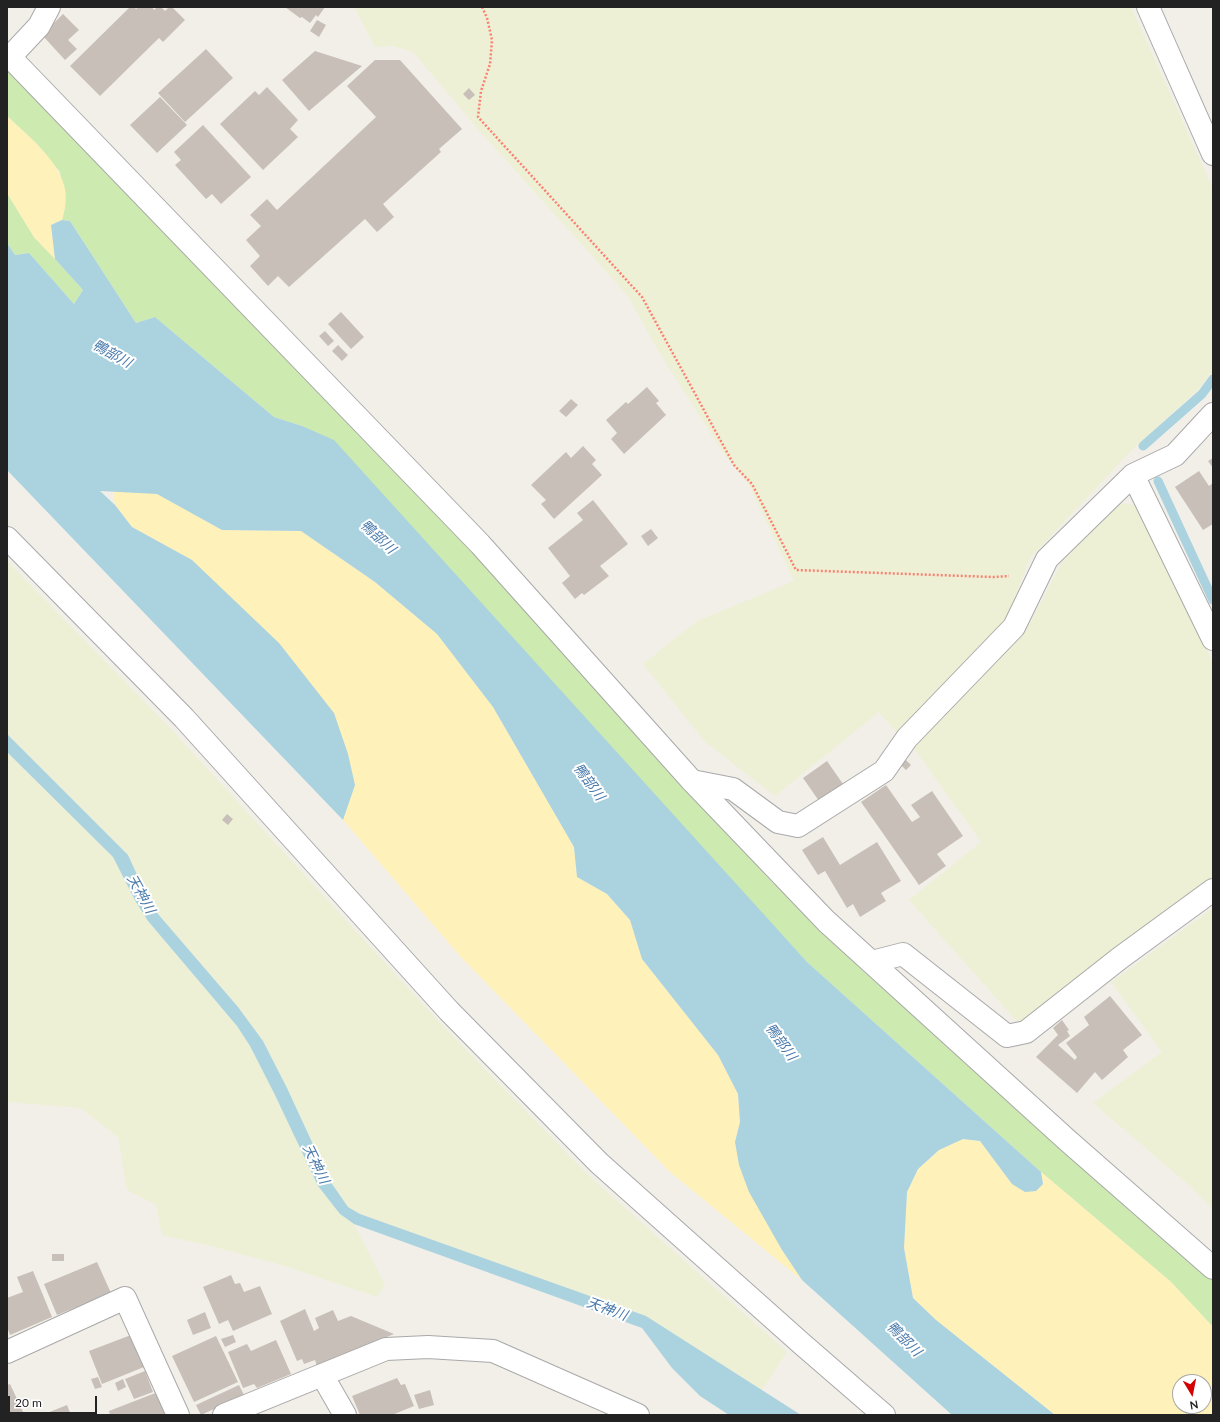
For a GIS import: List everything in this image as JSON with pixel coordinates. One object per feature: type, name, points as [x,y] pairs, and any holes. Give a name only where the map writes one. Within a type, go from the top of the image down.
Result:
[{"type":"street","points":[[50,7],[39,26],[8,55],[480,544],[692,781],[826,921],[1062,1135],[1213,1268]]},
{"type":"street","points":[[1148,7],[1213,154]]},
{"type":"street","points":[[692,781],[733,789],[778,822],[798,826],[884,771],[907,738],[1014,627],[1047,559],[1133,475],[1175,455],[1213,414]]},
{"type":"street","points":[[1133,475],[1213,638]]},
{"type":"street","points":[[7,538],[184,718],[449,1011],[599,1163],[884,1415]]},
{"type":"street","points":[[872,962],[903,954],[1007,1036],[1026,1032],[1120,958],[1213,890]]},
{"type":"street","points":[[7,1352],[125,1298],[178,1415]]},
{"type":"street","points":[[224,1415],[386,1349],[428,1347],[492,1351],[638,1415]]},
{"type":"street","points":[[322,1375],[345,1415]]},
{"type":"path","points":[[482,7],[487,18],[492,40],[490,64],[481,91],[478,117],[642,297],[734,465],[752,484],[796,570],[994,577],[1040,573]]},
{"type":"green space","points":[[354,7],[1131,7],[1213,189],[1213,370],[1198,390],[1131,451],[1030,558],[1005,622],[898,734],[879,712],[775,796],[705,742],[643,664],[697,621],[794,581],[749,485],[722,451],[657,349],[628,296],[477,128],[413,52],[393,46],[375,47]]},
{"type":"green space","points":[[7,69],[474,548],[686,788],[771,881],[863,971],[1060,1145],[1213,1277],[1213,1327],[1171,1282],[1041,1172],[807,962],[302,426],[274,417],[155,317],[136,323],[70,221],[62,220],[65,207],[60,172],[37,144],[7,116]]},
{"type":"green space","points":[[7,193],[34,237],[83,290],[74,304],[29,253],[15,255],[7,243]]},
{"type":"green space","points":[[1119,503],[1137,505],[1213,663],[1213,878],[1021,1026],[909,900],[981,842],[913,747],[1030,623],[1062,562]]},
{"type":"green space","points":[[7,561],[170,728],[440,1023],[588,1175],[787,1352],[762,1390],[646,1316],[360,1214],[348,1207],[330,1181],[287,1088],[263,1041],[238,1007],[158,914],[147,896],[128,855],[7,734]]},
{"type":"green space","points":[[7,752],[113,857],[136,902],[148,921],[237,1026],[250,1046],[274,1093],[318,1186],[340,1214],[354,1224],[385,1285],[377,1297],[285,1266],[211,1246],[162,1235],[156,1205],[127,1190],[118,1137],[80,1108],[7,1102]]},
{"type":"green space","points":[[1213,908],[1213,1209],[1191,1187],[1093,1103],[1162,1052],[1111,982]]},
{"type":"sand","points":[[7,116],[50,158],[62,178],[66,193],[64,212],[62,220],[51,225],[55,259],[34,237],[7,193]]},
{"type":"sand","points":[[113,491],[157,493],[222,530],[301,531],[375,582],[437,634],[493,707],[574,847],[577,877],[607,894],[630,920],[642,959],[718,1055],[738,1094],[740,1122],[735,1142],[782,1250],[802,1280],[670,1172],[460,956],[343,820],[354,785],[192,560],[132,527],[115,505]]},
{"type":"sand","points":[[963,1139],[980,1141],[1012,1184],[1043,1184],[1041,1172],[1171,1282],[1213,1327],[1213,1415],[1055,1415],[936,1320],[913,1298],[904,1248],[907,1192],[918,1169],[939,1150]]},
{"type":"water","name":"鴨部川","points":[[62,220],[70,221],[136,323],[155,317],[274,417],[302,426],[334,440],[807,962],[1041,1172],[1043,1184],[1036,1191],[1025,1192],[1012,1184],[980,1141],[963,1139],[939,1150],[918,1169],[907,1192],[904,1248],[913,1298],[936,1320],[1055,1415],[952,1415],[802,1280],[782,1250],[749,1192],[739,1165],[735,1142],[740,1122],[738,1094],[718,1055],[642,959],[630,920],[607,894],[577,877],[574,847],[493,707],[437,634],[375,582],[301,531],[222,530],[157,494],[100,491],[115,505],[132,527],[192,560],[279,643],[334,713],[348,754],[355,785],[343,820],[7,470],[7,243],[15,255],[29,253],[74,304],[83,290],[55,259],[51,225]]},
{"type":"water","name":"天神川","points":[[7,734],[128,855],[147,896],[158,914],[238,1007],[263,1041],[287,1088],[330,1181],[348,1207],[360,1214],[646,1316],[801,1415],[729,1415],[700,1396],[672,1368],[642,1328],[354,1224],[340,1214],[318,1186],[274,1093],[250,1046],[237,1026],[148,921],[136,902],[113,857],[7,752]]},
{"type":"building","points":[[130,7],[134,7],[136,9],[139,7],[152,7],[154,10],[157,7],[161,7],[165,11],[169,7],[172,7],[185,20],[163,42],[159,38],[100,96],[70,66]]},
{"type":"building","points":[[285,7],[325,7],[318,17],[316,15],[310,23]]},
{"type":"building","points":[[63,14],[79,30],[68,40],[77,49],[65,60],[42,35]]},
{"type":"building","points":[[317,20],[326,25],[319,37],[310,31]]},
{"type":"building","points":[[206,49],[233,78],[185,122],[158,93]]},
{"type":"building","points":[[315,51],[362,66],[309,111],[282,80]]},
{"type":"building","points":[[375,60],[400,60],[462,129],[439,149],[441,152],[383,204],[394,217],[377,232],[365,219],[289,287],[278,276],[268,286],[250,266],[260,256],[246,240],[261,226],[250,215],[267,199],[277,210],[376,117],[347,86]]},
{"type":"building","points":[[267,87],[298,120],[290,129],[298,137],[263,170],[220,124],[255,91],[259,95]]},
{"type":"building","points":[[469,88],[475,95],[469,100],[463,94]]},
{"type":"building","points":[[160,97],[187,125],[157,153],[130,125]]},
{"type":"building","points":[[203,125],[251,177],[221,204],[212,194],[206,199],[175,165],[181,160],[174,152]]},
{"type":"building","points":[[341,312],[364,337],[351,349],[328,324]]},
{"type":"building","points":[[325,331],[334,341],[328,346],[319,336]]},
{"type":"building","points":[[338,345],[348,355],[342,361],[332,351]]},
{"type":"building","points":[[647,387],[659,401],[656,403],[666,415],[624,454],[611,439],[617,433],[606,420],[626,402],[628,404]]},
{"type":"building","points":[[571,399],[578,405],[566,417],[559,411]]},
{"type":"building","points":[[583,446],[596,460],[592,464],[602,475],[554,519],[541,504],[546,500],[531,485],[566,452],[571,458]]},
{"type":"building","points":[[1213,458],[1213,468],[1208,461]]},
{"type":"building","points":[[1199,471],[1209,486],[1213,483],[1213,524],[1203,530],[1175,487]]},
{"type":"building","points":[[593,500],[628,544],[600,566],[609,576],[584,595],[582,593],[575,599],[562,583],[570,576],[548,548],[583,520],[577,513]]},
{"type":"building","points":[[651,529],[658,538],[648,546],[641,536]]},
{"type":"building","points":[[906,760],[911,765],[906,770],[901,765]]},
{"type":"building","points":[[827,761],[843,784],[819,801],[803,778]]},
{"type":"building","points":[[886,785],[912,822],[920,817],[911,805],[932,791],[963,836],[937,854],[946,866],[919,885],[861,802]]},
{"type":"building","points":[[227,814],[233,819],[228,825],[222,820]]},
{"type":"building","points":[[823,837],[840,865],[877,842],[901,881],[881,893],[886,901],[860,917],[853,904],[847,908],[825,871],[818,875],[802,850]]},
{"type":"building","points":[[1110,996],[1142,1035],[1123,1050],[1128,1057],[1102,1080],[1095,1072],[1077,1093],[1036,1057],[1058,1035],[1053,1028],[1062,1020],[1069,1030],[1067,1031],[1070,1036],[1058,1045],[1075,1060],[1077,1057],[1066,1043],[1089,1025],[1084,1017]]},
{"type":"building","points":[[52,1254],[64,1254],[64,1261],[52,1261]]},
{"type":"building","points":[[97,1262],[111,1293],[57,1315],[44,1284]]},
{"type":"building","points":[[33,1271],[52,1317],[10,1335],[7,1327],[7,1298],[23,1292],[17,1277]]},
{"type":"building","points":[[231,1275],[235,1284],[240,1283],[244,1292],[260,1286],[272,1314],[233,1331],[228,1320],[219,1324],[203,1287]]},
{"type":"building","points":[[305,1309],[314,1331],[319,1328],[315,1318],[333,1310],[338,1321],[351,1316],[394,1334],[317,1366],[315,1360],[304,1364],[302,1359],[297,1361],[280,1321]]},
{"type":"building","points":[[205,1312],[211,1328],[193,1335],[187,1320]]},
{"type":"building","points":[[131,1335],[144,1367],[102,1384],[89,1351]]},
{"type":"building","points":[[233,1335],[236,1342],[225,1347],[221,1339]]},
{"type":"building","points":[[216,1336],[238,1382],[194,1402],[172,1356]]},
{"type":"building","points":[[276,1340],[291,1374],[257,1388],[254,1384],[243,1388],[228,1352],[247,1344],[251,1351]]},
{"type":"building","points":[[145,1371],[153,1392],[134,1399],[125,1379]]},
{"type":"building","points":[[98,1377],[102,1387],[95,1389],[91,1379]]},
{"type":"building","points":[[397,1378],[401,1385],[405,1384],[414,1406],[392,1415],[360,1415],[352,1396]]},
{"type":"building","points":[[123,1379],[126,1387],[118,1391],[115,1383]]},
{"type":"building","points":[[10,1384],[24,1414],[22,1415],[7,1415],[7,1385]]},
{"type":"building","points":[[239,1385],[244,1395],[201,1415],[196,1405]]},
{"type":"building","points":[[430,1390],[434,1405],[419,1409],[414,1395]]},
{"type":"building","points":[[158,1392],[167,1415],[110,1415],[109,1411]]},
{"type":"building","points":[[67,1405],[71,1415],[42,1415]]},
{"type":"waterway","points":[[1143,446],[1202,394],[1213,379]]},
{"type":"waterway","points":[[1158,481],[1213,600]]}]
